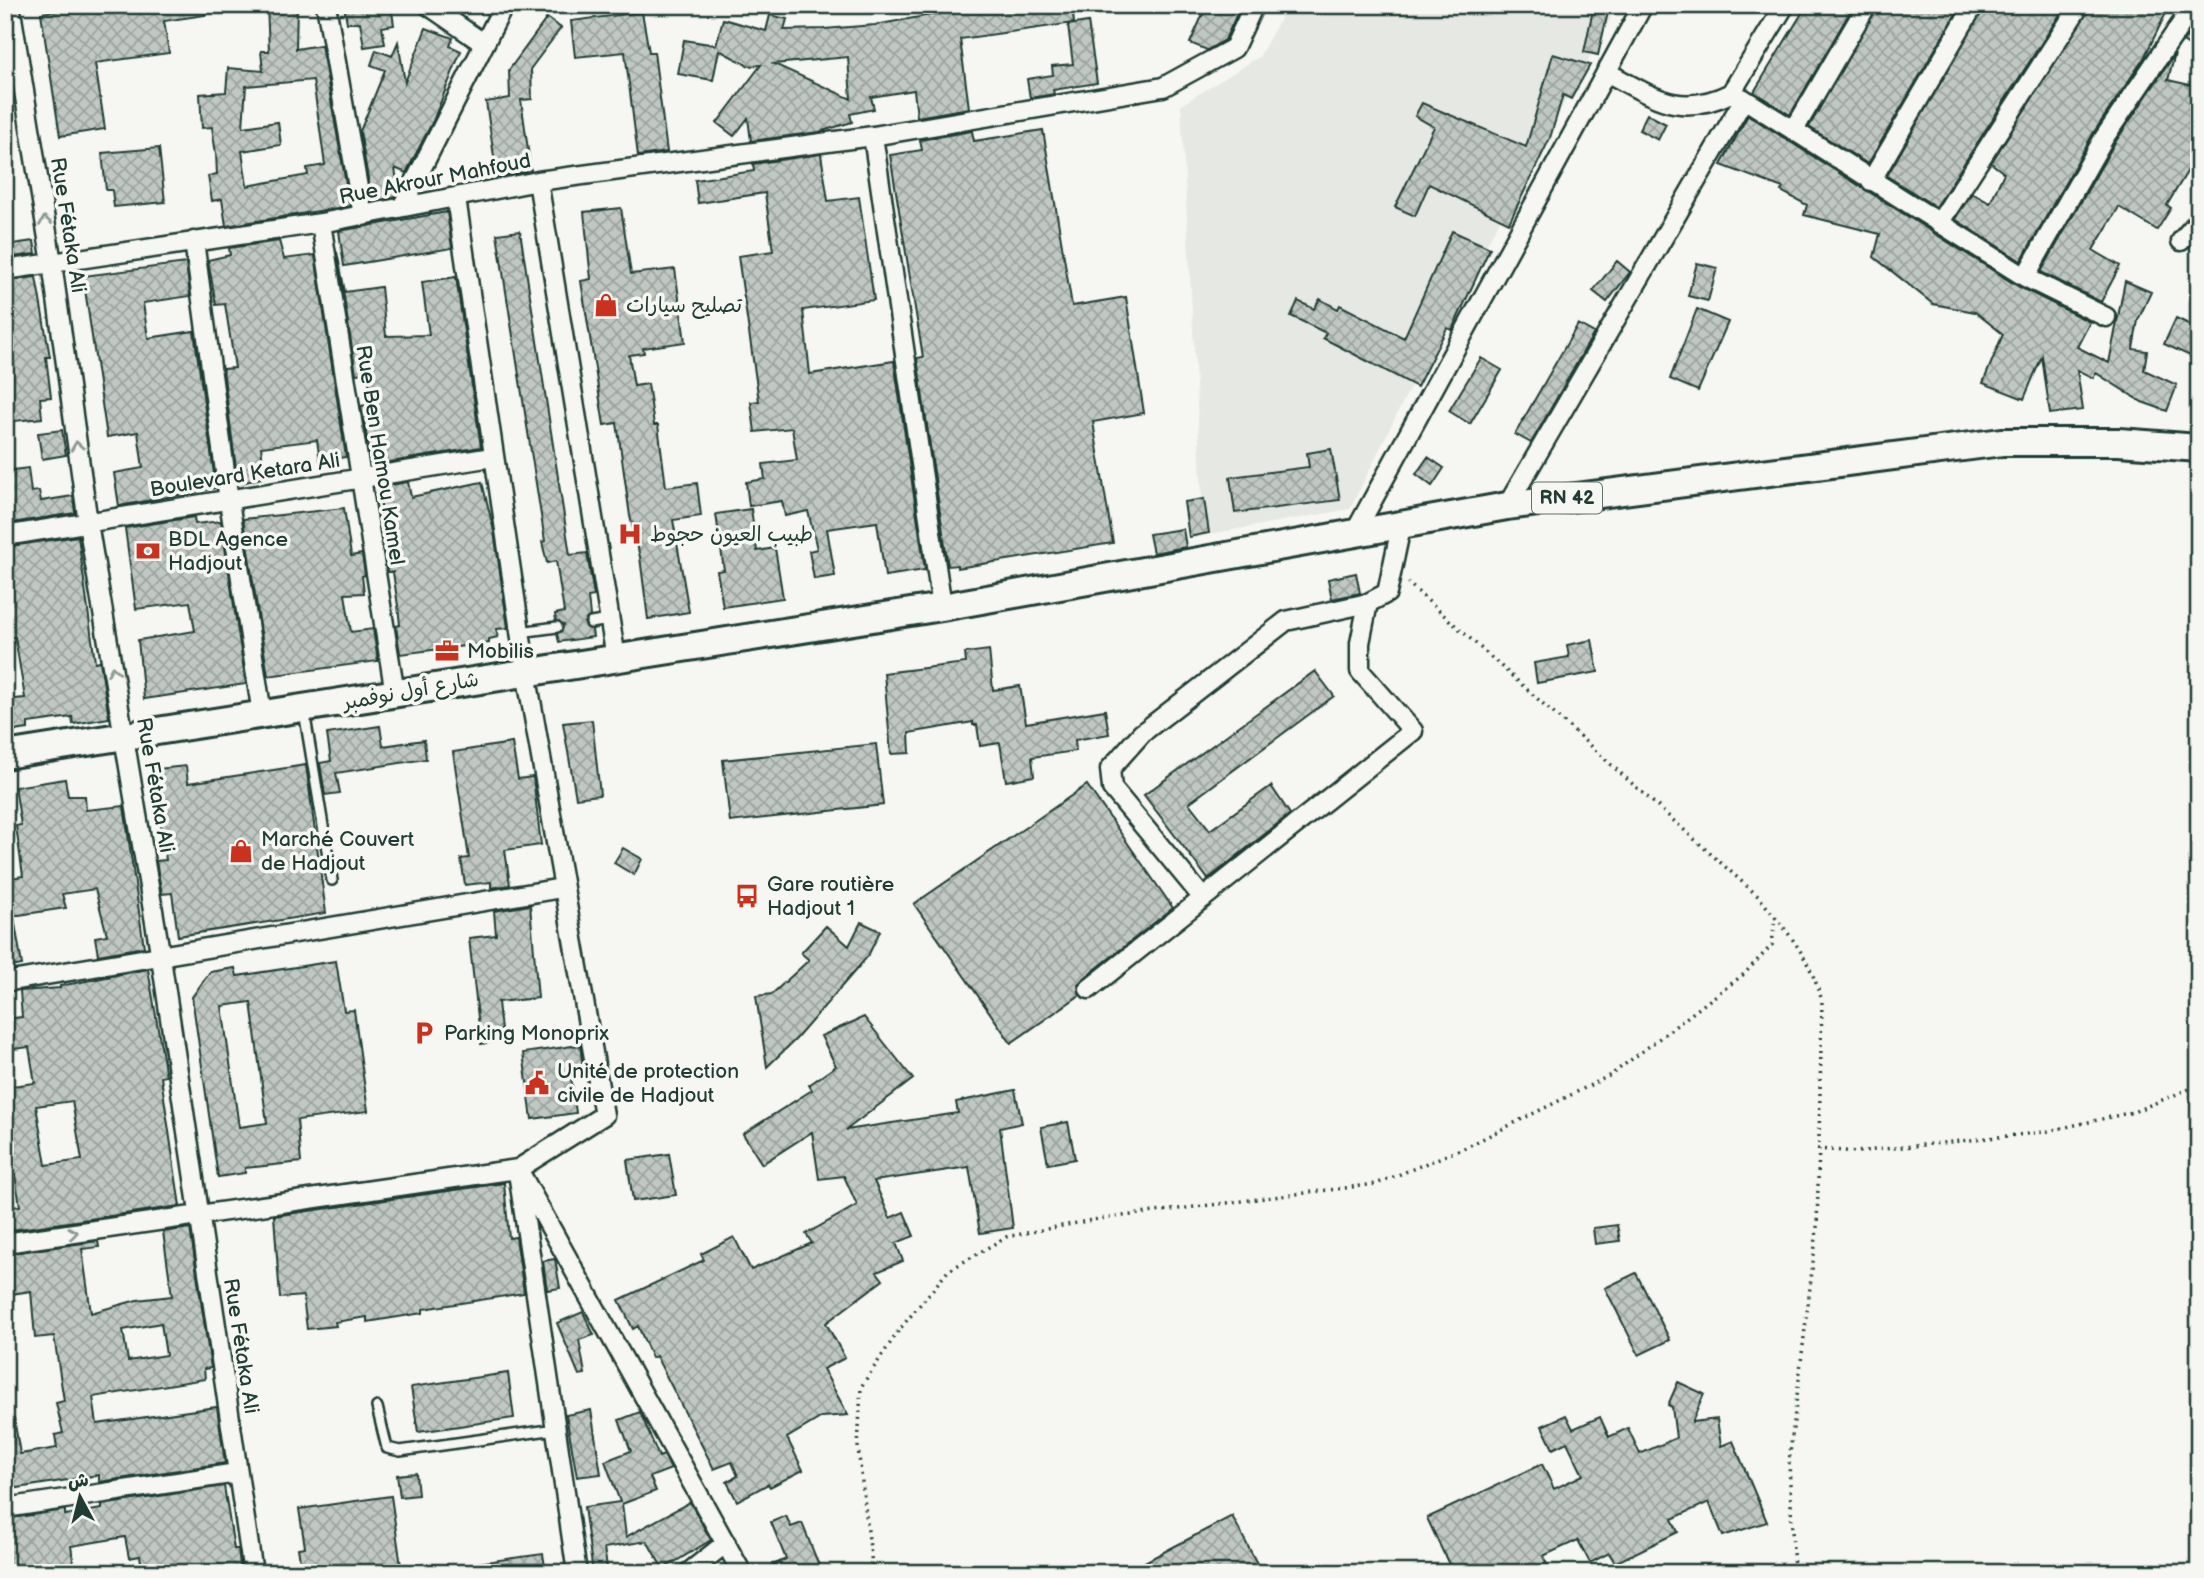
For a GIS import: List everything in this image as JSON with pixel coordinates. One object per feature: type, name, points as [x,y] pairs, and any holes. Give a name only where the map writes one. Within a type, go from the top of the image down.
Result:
[{"type":"main road","name":"RN 42","points":[[942,607],[1507,506],[2002,442],[2119,442],[2199,448]]},
{"type":"main road","name":"شارع أول نوفمبر","points":[[5,755],[942,607]]},
{"type":"street","name":"Rue Fétaka Ali","points":[[10,5],[52,263],[88,523],[161,958],[197,1215],[253,1573]]},
{"type":"street","points":[[326,5],[363,216]]},
{"type":"street","points":[[428,5],[483,43]]},
{"type":"street","points":[[402,207],[504,5]]},
{"type":"street","name":"Rue Akrour Mahfoud","points":[[5,270],[363,216],[538,181],[873,136],[1163,87],[1234,48],[1254,5]]},
{"type":"street","points":[[1354,534],[1643,5]]},
{"type":"street","points":[[1507,506],[1737,96],[1785,5]]},
{"type":"street","points":[[1794,130],[1867,5]]},
{"type":"street","points":[[1871,181],[1974,5]]},
{"type":"street","points":[[1939,222],[2080,5]]},
{"type":"street","points":[[2025,277],[2104,138],[2194,5]]},
{"type":"street","points":[[1606,72],[1664,103],[1687,107],[1737,96],[2025,277],[2106,317]]},
{"type":"street","points":[[873,136],[942,607]]},
{"type":"street","points":[[538,181],[615,658]]},
{"type":"street","points":[[5,1243],[517,1168],[604,1115],[519,632],[456,198]]},
{"type":"street","points":[[2180,241],[2199,220]]},
{"type":"street","name":"Rue Ben Hamou Kamel","points":[[321,223],[395,694]]},
{"type":"street","points":[[194,242],[229,501],[262,715]]},
{"type":"street","name":"Boulevard Ketara Ali","points":[[5,536],[492,457]]},
{"type":"street","points":[[1203,898],[1112,788],[1110,769],[1142,733],[1286,621],[1368,603],[1388,593],[1401,527]]},
{"type":"street","points":[[1089,989],[1413,730],[1360,671],[1360,643],[1368,603]]},
{"type":"street","points":[[5,982],[161,958],[562,888]]},
{"type":"street","points":[[517,1168],[577,1573]]},
{"type":"street","points":[[517,1168],[742,1573]]},
{"type":"street","points":[[5,1508],[237,1473]]},
{"type":"street","points":[[688,1573],[726,1543]]},
{"type":"lane","points":[[591,622],[609,620]]},
{"type":"lane","points":[[519,632],[556,627]]},
{"type":"lane","points":[[304,709],[332,880]]},
{"type":"lane","points":[[377,1407],[387,1448],[400,1451],[556,1429]]},
{"type":"path","points":[[1392,569],[1759,897],[1798,943],[1814,971],[1822,1001],[1817,1229],[1789,1462],[1794,1573]]},
{"type":"path","points":[[873,1573],[858,1448],[861,1387],[899,1330],[948,1271],[1006,1237],[1092,1220],[1376,1184],[1466,1147],[1611,1075],[1744,974],[1772,945],[1775,916]]},
{"type":"path","points":[[1817,1149],[1857,1152],[2044,1132],[2133,1112],[2199,1085]]},
{"type":"shaded area","points":[[1288,5],[1618,5],[1428,351],[1350,509],[1204,535],[1181,105],[1259,57]]},
{"type":"building","points":[[107,5],[108,9],[135,5],[204,5],[205,15],[164,21],[169,53],[95,63],[105,129],[60,136],[41,13]]},
{"type":"building","points":[[267,5],[297,5],[296,49],[321,45],[350,206],[226,226],[222,199],[212,201],[208,176],[217,174],[216,154],[212,127],[202,128],[200,94],[226,92],[228,68],[263,71],[261,51],[269,51]],"holes":[[[313,80],[325,165],[307,168],[308,175],[247,186],[242,151],[281,145],[278,122],[243,127],[246,86]]]},
{"type":"building","points":[[344,5],[391,5],[394,25],[382,27],[385,44],[364,47],[360,22],[347,23]]},
{"type":"building","points":[[986,5],[1072,5],[1074,23],[960,39],[969,108],[917,117],[914,90],[871,97],[874,109],[850,114],[852,122],[819,132],[751,141],[748,118],[734,136],[717,123],[761,65],[749,66],[719,50],[713,80],[678,74],[684,40],[716,45],[723,19],[766,31],[770,15],[787,19],[784,30],[875,25]],"holes":[[[848,57],[851,99],[774,64]]]},
{"type":"building","points":[[1207,5],[1241,5],[1225,40],[1207,50],[1190,43]]},
{"type":"building","points":[[1594,5],[1609,8],[1598,55],[1584,52]]},
{"type":"building","points":[[1807,5],[1854,5],[1790,115],[1754,92]]},
{"type":"building","points":[[1878,5],[1961,5],[1868,164],[1809,127]]},
{"type":"building","points":[[1985,5],[2066,5],[1936,207],[1887,176]]},
{"type":"building","points":[[2091,5],[2170,5],[2144,58],[2094,132],[2021,261],[1955,219],[1972,193],[1990,203],[2004,173],[1991,163]]},
{"type":"building","points":[[642,12],[649,52],[654,52],[667,152],[638,156],[625,52],[575,57],[571,21]]},
{"type":"building","points":[[547,18],[561,28],[531,68],[532,99],[521,100],[531,171],[497,177],[486,102],[510,98],[509,70]]},
{"type":"building","points":[[2199,18],[2199,53],[2183,42]]},
{"type":"building","points":[[1088,22],[1097,83],[1053,90],[1054,94],[1030,98],[1027,79],[1053,75],[1052,66],[1073,64],[1068,25]]},
{"type":"building","points":[[426,28],[453,38],[450,46],[461,51],[433,121],[406,173],[395,168],[398,189],[394,197],[372,202],[360,131],[385,70],[371,65],[376,50],[392,56],[398,42],[405,82]]},
{"type":"building","points":[[1553,54],[1590,65],[1571,99],[1563,95],[1550,138],[1509,223],[1429,184],[1415,216],[1395,207],[1434,127],[1415,116],[1422,103],[1526,147]]},
{"type":"building","points":[[2175,54],[2168,80],[2199,87],[2199,167],[2193,162],[2167,205],[2171,208],[2157,230],[2119,207],[2093,250],[2120,266],[2101,302],[2041,272],[2114,144]]},
{"type":"building","points":[[1647,114],[1666,124],[1658,140],[1639,130]]},
{"type":"building","points":[[1748,115],[2019,287],[2090,322],[2077,347],[2109,363],[2125,281],[2151,292],[2138,320],[2133,349],[2147,351],[2144,370],[2177,385],[2167,411],[2142,402],[2096,373],[2093,378],[2077,370],[2083,410],[2050,414],[2042,356],[2024,399],[1983,383],[2003,334],[1975,312],[1933,304],[1874,257],[1880,234],[1804,215],[1807,205],[1781,191],[1783,188],[1721,165]]},
{"type":"building","points":[[1043,130],[1072,306],[1126,297],[1144,413],[1093,422],[1113,543],[957,568],[957,565],[948,566],[917,358],[923,357],[890,155],[922,150],[920,140],[972,131],[974,141]]},
{"type":"building","points":[[159,148],[165,202],[114,207],[112,190],[106,190],[102,153]]},
{"type":"building","points":[[821,154],[828,201],[859,197],[874,300],[803,310],[810,374],[894,361],[925,570],[885,576],[877,522],[827,529],[835,576],[814,579],[809,551],[817,549],[808,511],[785,516],[782,501],[749,506],[746,482],[765,479],[763,464],[797,460],[792,428],[755,432],[751,402],[759,401],[738,256],[773,251],[765,193],[698,203],[695,180],[754,171],[753,164]]},
{"type":"building","points":[[621,208],[631,274],[675,269],[685,342],[643,348],[644,353],[629,355],[634,386],[648,384],[654,425],[658,425],[666,487],[697,483],[701,516],[673,520],[689,612],[648,619],[617,423],[604,425],[581,281],[591,279],[584,212]]},
{"type":"building","points":[[447,212],[452,248],[344,266],[339,231]]},
{"type":"building","points":[[520,231],[570,555],[587,553],[594,596],[588,597],[590,616],[584,623],[592,630],[593,637],[559,642],[557,634],[564,625],[556,620],[555,614],[564,612],[556,561],[547,563],[542,542],[545,541],[497,234]]},
{"type":"building","points":[[1452,231],[1490,248],[1452,330],[1447,328],[1417,387],[1323,338],[1326,333],[1291,316],[1298,301],[1314,309],[1320,299],[1338,309],[1340,305],[1404,338]]},
{"type":"building","points":[[34,241],[36,254],[5,258],[5,245]]},
{"type":"building","points":[[279,241],[284,259],[315,255],[346,457],[320,461],[317,440],[261,447],[265,477],[238,484],[223,369],[235,368],[225,304],[216,305],[208,260],[230,255],[229,248]]},
{"type":"building","points":[[337,252],[345,292],[381,287],[386,336],[429,335],[422,282],[456,277],[481,447],[372,465],[361,406],[372,404],[368,373],[356,374]]},
{"type":"building","points":[[1617,261],[1630,272],[1607,302],[1593,291]]},
{"type":"building","points":[[186,263],[190,296],[143,303],[148,338],[194,331],[216,488],[119,506],[114,473],[143,468],[138,432],[107,437],[83,276]]},
{"type":"building","points":[[1697,263],[1717,268],[1708,301],[1688,296]]},
{"type":"building","points":[[36,277],[50,357],[46,357],[51,397],[40,398],[42,418],[5,422],[5,281]]},
{"type":"building","points":[[1697,309],[1728,322],[1698,391],[1670,379]]},
{"type":"building","points":[[2176,318],[2199,329],[2199,337],[2190,356],[2164,344]]},
{"type":"building","points":[[1578,324],[1594,333],[1531,443],[1515,434]]},
{"type":"building","points":[[1481,358],[1502,370],[1470,424],[1449,411]]},
{"type":"building","points":[[62,430],[66,455],[42,459],[38,433]]},
{"type":"building","points":[[1331,449],[1340,500],[1235,513],[1230,477],[1309,467],[1307,453]]},
{"type":"building","points":[[1428,457],[1444,468],[1432,486],[1416,474]]},
{"type":"building","points":[[28,468],[31,492],[39,491],[41,501],[73,496],[75,513],[5,524],[5,471]]},
{"type":"building","points":[[408,482],[411,497],[482,482],[494,531],[508,628],[496,629],[498,637],[489,639],[489,643],[400,654],[396,626],[400,625],[398,606],[393,572],[387,572],[384,552],[388,552],[378,487]]},
{"type":"building","points":[[1204,499],[1209,533],[1189,537],[1184,502]]},
{"type":"building","points":[[344,508],[351,556],[362,554],[365,575],[362,576],[364,593],[345,594],[351,632],[373,629],[378,661],[268,676],[243,519]]},
{"type":"building","points":[[751,509],[757,551],[775,548],[783,598],[723,607],[717,571],[724,570],[716,514]]},
{"type":"building","points":[[194,517],[195,524],[221,521],[246,684],[144,699],[138,640],[195,631],[190,602],[136,609],[125,528]]},
{"type":"building","points":[[1183,529],[1186,547],[1153,553],[1149,534]]},
{"type":"building","points":[[78,536],[95,662],[100,661],[109,718],[73,724],[72,717],[28,723],[28,729],[5,732],[5,700],[25,698],[15,637],[5,638],[5,547]]},
{"type":"building","points":[[1356,573],[1360,593],[1332,599],[1328,579]]},
{"type":"building","points":[[1592,640],[1598,672],[1537,683],[1534,663],[1569,657],[1567,645]]},
{"type":"building","points":[[989,650],[993,690],[1020,686],[1026,723],[1105,710],[1109,734],[1075,740],[1076,751],[1032,757],[1034,776],[1006,781],[1000,743],[980,746],[977,725],[973,725],[973,722],[909,733],[910,753],[891,754],[884,673],[966,663],[965,653]]},
{"type":"building","points":[[1315,671],[1334,696],[1189,803],[1210,830],[1271,786],[1290,814],[1208,879],[1144,795]]},
{"type":"building","points":[[592,720],[600,795],[576,798],[563,723]]},
{"type":"building","points":[[380,726],[383,746],[424,740],[426,759],[336,773],[340,793],[325,795],[320,763],[331,761],[327,734]]},
{"type":"building","points":[[512,743],[518,779],[533,777],[541,845],[505,850],[510,885],[491,888],[491,882],[465,885],[461,859],[469,858],[453,752]]},
{"type":"building","points":[[876,744],[883,805],[730,822],[723,760]]},
{"type":"building","name":"Marché Couvert de Hadjout","points":[[306,765],[326,913],[178,936],[172,893],[162,894],[156,861],[166,860],[155,788],[160,788],[158,769],[186,766],[188,783]]},
{"type":"building","points":[[65,779],[68,796],[85,796],[86,810],[124,806],[144,947],[98,955],[95,937],[107,935],[95,889],[62,894],[66,908],[5,917],[5,879],[23,876],[16,826],[21,825],[15,787]]},
{"type":"building","points":[[1087,785],[1173,908],[1082,980],[1078,985],[1080,995],[1011,1043],[914,904]]},
{"type":"building","points":[[623,848],[642,859],[634,875],[614,863]]},
{"type":"building","points":[[530,905],[538,998],[498,1002],[502,1040],[481,1044],[469,938],[496,935],[494,911]]},
{"type":"building","points":[[14,918],[22,965],[5,968],[5,919]]},
{"type":"building","points":[[861,922],[880,931],[868,956],[796,1039],[767,1067],[756,996],[772,994],[809,960],[801,953],[826,926],[849,946]]},
{"type":"building","points":[[336,961],[344,1011],[354,1010],[368,1111],[297,1120],[301,1162],[245,1168],[245,1173],[218,1177],[192,997],[210,972],[235,968],[237,976]],"holes":[[[251,1002],[267,1123],[239,1127],[222,1006]]]},
{"type":"building","points":[[148,969],[166,1076],[161,1077],[180,1206],[5,1231],[5,1208],[20,1206],[15,1175],[5,1176],[5,1087],[35,1083],[29,1047],[5,1050],[5,1019],[22,1017],[20,991]],"holes":[[[72,1101],[82,1160],[46,1165],[36,1106]]]},
{"type":"building","points":[[864,1017],[913,1079],[846,1130],[958,1113],[956,1102],[1015,1090],[1022,1123],[1000,1128],[1013,1228],[980,1233],[969,1167],[874,1181],[890,1218],[904,1212],[914,1236],[896,1243],[903,1261],[877,1272],[883,1280],[826,1323],[845,1358],[823,1369],[848,1415],[822,1417],[787,1438],[803,1470],[770,1487],[768,1484],[737,1501],[727,1482],[738,1476],[732,1462],[714,1469],[656,1356],[652,1358],[638,1326],[633,1329],[619,1300],[704,1260],[701,1254],[734,1237],[751,1270],[812,1243],[806,1234],[857,1205],[844,1176],[819,1179],[812,1132],[762,1164],[743,1134],[812,1090],[809,1085],[836,1066],[821,1036]]},
{"type":"building","name":"Unité de protection civile de Hadjout","points":[[580,1045],[583,1068],[570,1070],[576,1113],[532,1119],[523,1053]]},
{"type":"building","points":[[1068,1122],[1075,1159],[1048,1164],[1041,1127]]},
{"type":"building","points":[[669,1154],[676,1195],[633,1201],[627,1160]]},
{"type":"building","points":[[504,1183],[509,1238],[516,1237],[524,1293],[423,1309],[423,1313],[367,1322],[367,1317],[335,1322],[336,1326],[307,1329],[303,1296],[280,1298],[274,1216]]},
{"type":"building","points":[[1617,1225],[1620,1241],[1595,1244],[1593,1228]]},
{"type":"building","points":[[190,1228],[211,1368],[204,1369],[205,1379],[93,1397],[97,1424],[217,1407],[225,1463],[99,1482],[99,1475],[5,1490],[5,1419],[14,1418],[20,1454],[57,1448],[55,1435],[63,1433],[56,1403],[64,1401],[54,1336],[35,1338],[31,1291],[5,1295],[5,1254],[98,1241],[99,1247],[82,1249],[91,1313],[137,1300],[172,1296],[163,1232]],"holes":[[[161,1323],[166,1355],[128,1361],[123,1330]]]},
{"type":"building","points":[[555,1259],[560,1288],[547,1290],[543,1261]]},
{"type":"building","points":[[1636,1273],[1670,1340],[1639,1355],[1605,1288]]},
{"type":"building","points":[[583,1312],[594,1335],[579,1340],[585,1374],[579,1375],[557,1323]]},
{"type":"building","points":[[508,1373],[514,1418],[418,1432],[411,1387]]},
{"type":"building","points":[[1678,1382],[1704,1394],[1692,1422],[1717,1419],[1721,1446],[1733,1441],[1767,1522],[1723,1536],[1709,1502],[1672,1519],[1678,1532],[1615,1563],[1609,1553],[1590,1563],[1578,1540],[1543,1556],[1551,1573],[1453,1573],[1427,1518],[1542,1464],[1554,1489],[1583,1475],[1567,1442],[1553,1449],[1542,1426],[1566,1415],[1573,1429],[1600,1417],[1609,1437],[1628,1428],[1640,1454],[1676,1438],[1672,1407],[1668,1405]]},
{"type":"building","points":[[591,1410],[601,1474],[577,1477],[566,1415]]},
{"type":"building","points":[[640,1412],[659,1457],[664,1455],[671,1469],[650,1477],[656,1491],[622,1504],[626,1537],[690,1502],[711,1540],[663,1569],[647,1541],[604,1548],[608,1573],[593,1573],[584,1507],[620,1502],[605,1461],[631,1451],[619,1420]]},
{"type":"building","points":[[416,1473],[418,1495],[400,1497],[397,1475]]},
{"type":"building","points":[[224,1486],[234,1549],[238,1549],[241,1573],[143,1573],[140,1556],[129,1558],[125,1537],[71,1546],[75,1573],[5,1573],[5,1519],[65,1510],[65,1515],[102,1509],[102,1505]]},
{"type":"building","points":[[391,1496],[402,1573],[302,1573],[298,1548],[305,1547],[299,1509]]},
{"type":"building","points":[[786,1516],[791,1527],[802,1523],[822,1573],[756,1573],[786,1559],[771,1522]]},
{"type":"building","points":[[1232,1516],[1262,1573],[1124,1573]]},
{"type":"building","points":[[543,1554],[546,1573],[478,1573],[477,1563]]},
{"type":"place","name":"تصليح سيارات","points":[[606,305]]},
{"type":"place","name":"طبيب العيون حجوط","points":[[630,534]]},
{"type":"place","name":"BDL Agence Hadjout","points":[[148,551]]},
{"type":"place","name":"Mobilis","points":[[447,651]]},
{"type":"place","name":"Marché Couvert de Hadjout","points":[[241,851]]},
{"type":"place","name":"Gare routière Hadjout 1","points":[[747,896]]},
{"type":"place","name":"Parking Monoprix","points":[[424,1033]]},
{"type":"place","name":"Unité de protection civile de Hadjout","points":[[537,1083]]}]
